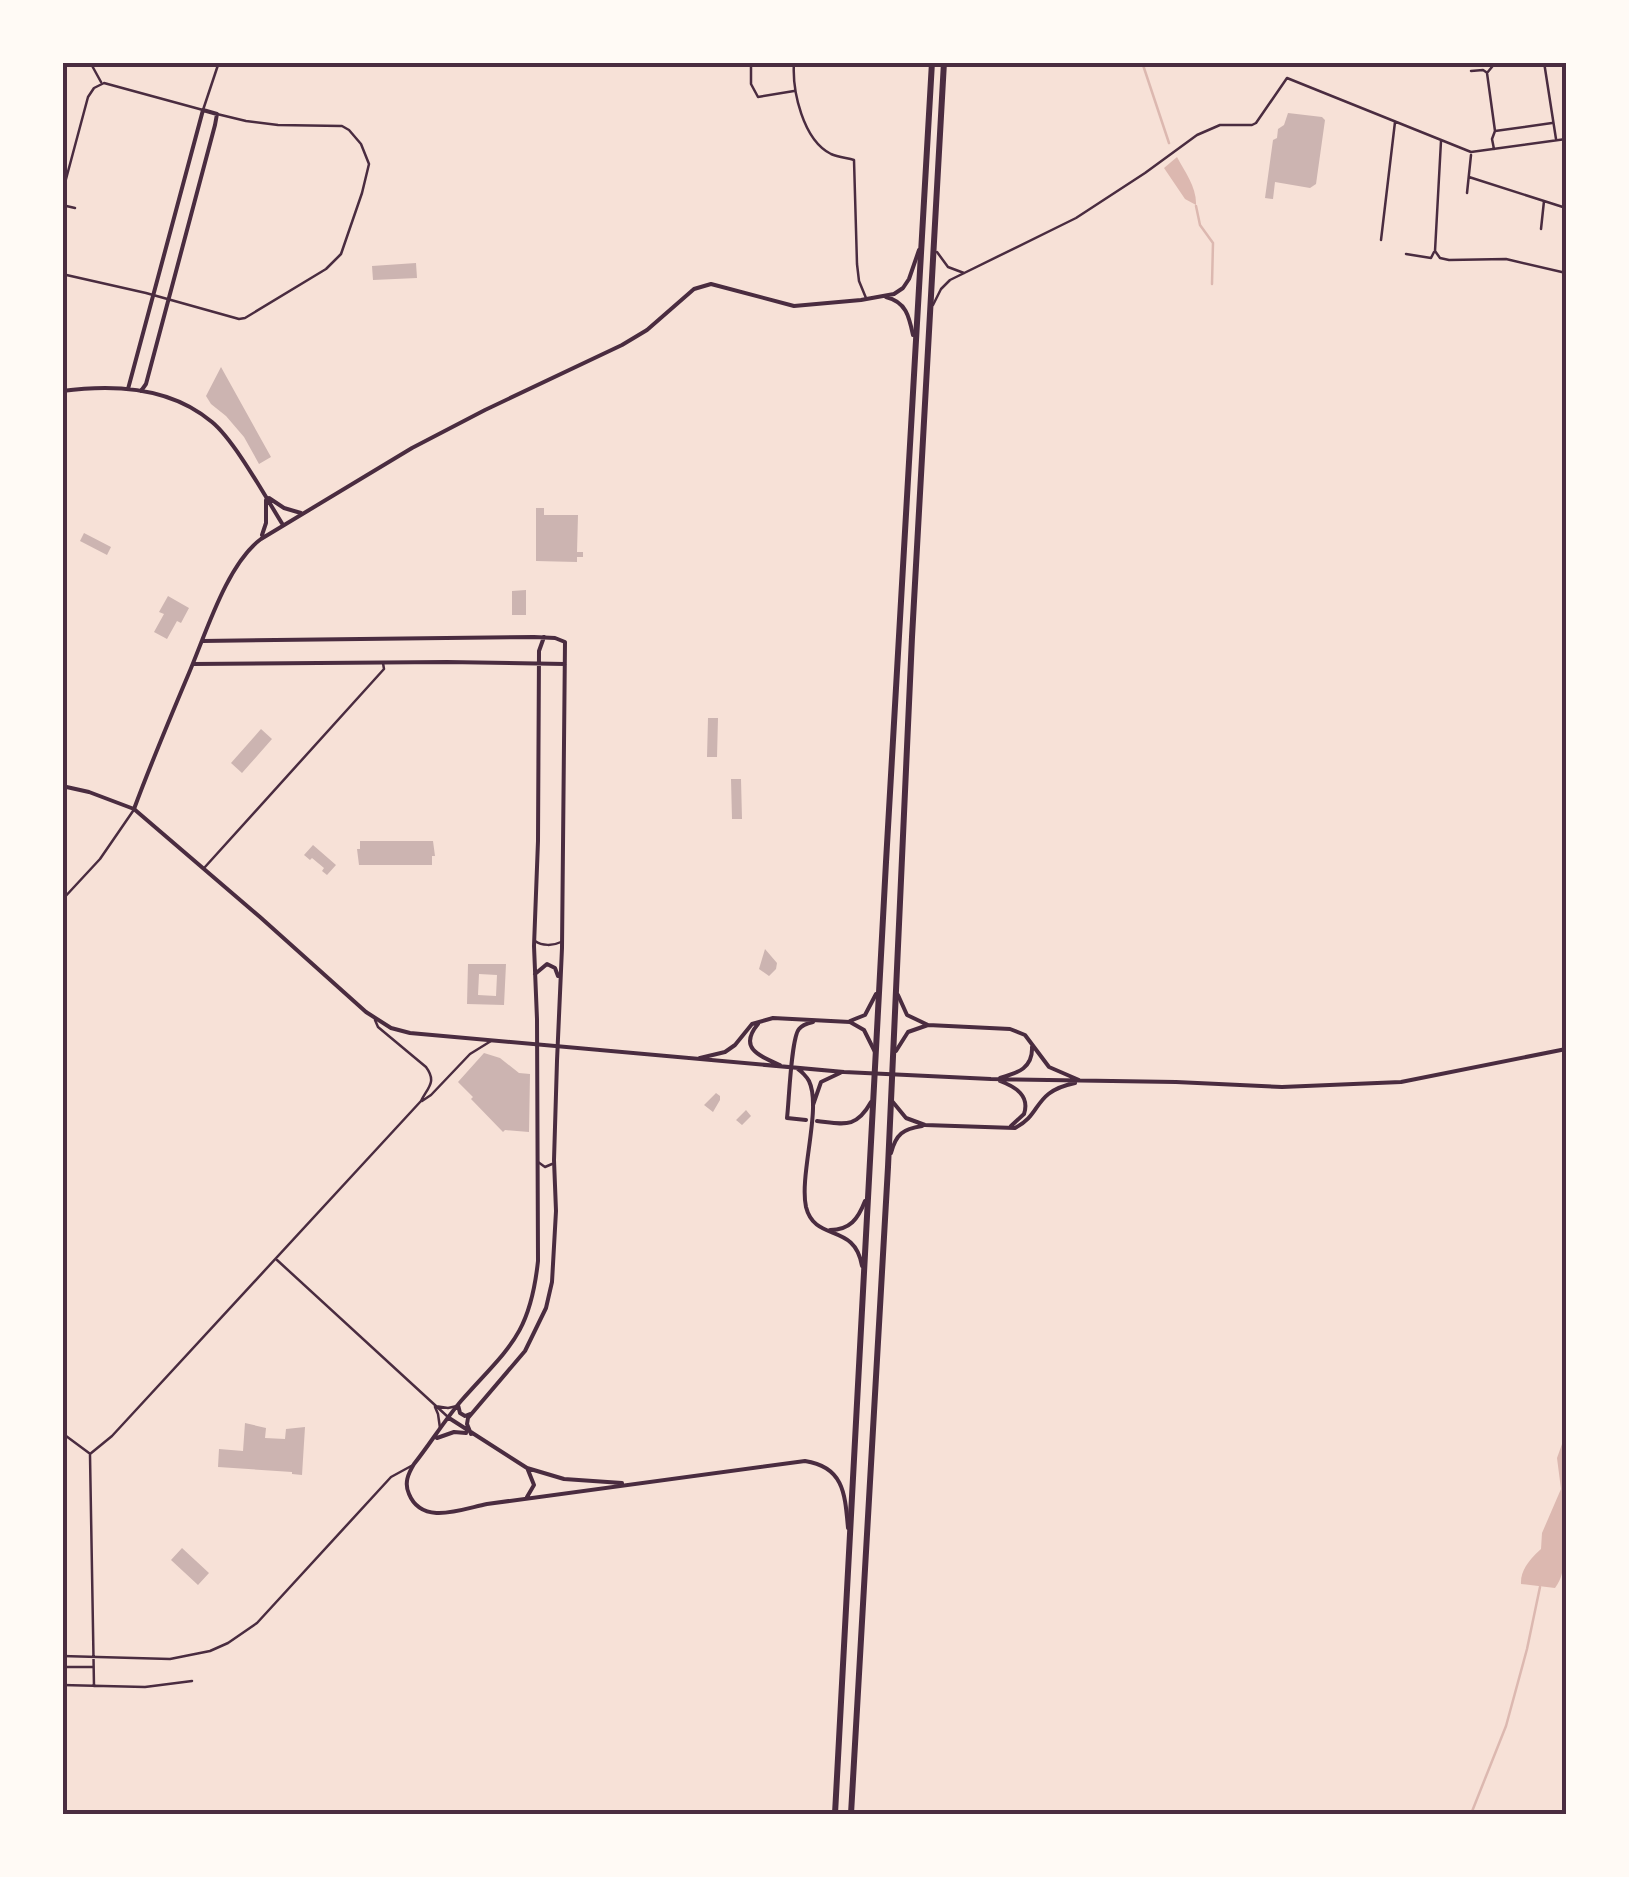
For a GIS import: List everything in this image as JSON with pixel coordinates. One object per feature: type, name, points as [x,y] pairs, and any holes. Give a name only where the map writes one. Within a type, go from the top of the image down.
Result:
[{"type":"highway","points":[[836,1814],[932,62]]},
{"type":"highway","points":[[853,1814],[944,62]]},
{"type":"street","points":[[62,274],[244,318],[338,258],[367,176],[364,149],[350,130],[342,126],[278,125],[217,114],[102,83],[90,62]]},
{"type":"street","points":[[128,389],[219,62]]},
{"type":"street","points":[[751,62],[751,84],[758,97],[794,91]]},
{"type":"street","points":[[794,62],[794,91],[814,140],[832,154],[854,160],[857,264],[866,299]]},
{"type":"street","points":[[1487,74],[1496,62]]},
{"type":"street","points":[[1544,62],[1556,141]]},
{"type":"street","points":[[1471,71],[1483,70],[1487,74],[1494,149]]},
{"type":"street","points":[[931,315],[944,285],[1076,218],[1197,135],[1220,125],[1256,122],[1287,78],[1472,152],[1566,139]]},
{"type":"street","points":[[62,194],[88,96],[102,83]]},
{"type":"street","points":[[141,391],[217,114]]},
{"type":"street","points":[[1380,240],[1395,120]]},
{"type":"street","points":[[1495,131],[1553,123]]},
{"type":"street","points":[[1406,254],[1431,258],[1435,251],[1442,142]]},
{"type":"street","points":[[1467,194],[1472,152]]},
{"type":"street","points":[[1469,177],[1566,208]]},
{"type":"street","points":[[1540,229],[1544,200]]},
{"type":"street","points":[[62,205],[75,208]]},
{"type":"street","points":[[935,245],[938,256],[948,267],[966,273]]},
{"type":"street","points":[[62,900],[100,860],[134,809],[231,574],[261,538],[425,441],[622,345],[647,330],[694,289],[711,284],[794,306],[866,299],[898,292],[906,284],[920,248]]},
{"type":"street","points":[[1435,251],[1440,258],[1449,260],[1506,259],[1566,273]]},
{"type":"street","points":[[882,296],[898,300],[905,308],[915,342]]},
{"type":"street","points":[[62,390],[128,389],[186,406],[220,430],[283,525]]},
{"type":"street","points":[[265,496],[303,514]]},
{"type":"street","points":[[261,538],[267,513],[265,496]]},
{"type":"street","points":[[202,641],[544,637],[565,642],[562,942],[552,1282],[537,1330],[519,1360],[470,1414],[460,1414],[458,1405]]},
{"type":"street","points":[[544,637],[539,664],[534,941],[538,1260],[532,1304],[514,1343],[458,1405],[414,1464],[406,1488],[414,1504],[430,1514],[798,1461],[822,1464],[835,1475],[844,1491],[849,1550]]},
{"type":"street","points":[[204,868],[384,668],[384,662]]},
{"type":"street","points":[[192,664],[565,664]]},
{"type":"street","points":[[62,786],[134,809],[375,1018],[403,1032],[844,1072],[1282,1087],[1401,1082],[1566,1049]]},
{"type":"street","points":[[534,941],[555,945],[562,942]]},
{"type":"street","points":[[536,974],[551,964],[559,980]]},
{"type":"street","points":[[690,1060],[725,1052],[761,1020],[850,1022],[865,1015],[881,985]]},
{"type":"street","points":[[895,988],[905,1013],[928,1026]]},
{"type":"street","points":[[375,1018],[378,1027],[431,1074],[432,1082],[421,1102]]},
{"type":"street","points":[[761,1020],[750,1035],[752,1048],[758,1056],[786,1067]]},
{"type":"street","points":[[806,1120],[788,1118],[794,1039],[800,1027],[818,1020]]},
{"type":"street","points":[[850,1022],[865,1032],[877,1058]]},
{"type":"street","points":[[892,1060],[913,1029],[1010,1029],[1028,1038],[1049,1067],[1084,1082]]},
{"type":"street","points":[[996,1079],[1026,1068],[1033,1052],[1028,1038]]},
{"type":"street","points":[[90,1454],[112,1436],[421,1102],[470,1054],[491,1040]]},
{"type":"street","points":[[798,1069],[809,1082],[812,1110]]},
{"type":"street","points":[[844,1072],[821,1082],[812,1110],[805,1198],[816,1224],[855,1245],[864,1280]]},
{"type":"street","points":[[996,1079],[1018,1089],[1026,1102],[1023,1116],[1006,1128]]},
{"type":"street","points":[[888,1167],[898,1135],[907,1129],[926,1125],[1018,1127],[1051,1090],[1084,1082]]},
{"type":"street","points":[[816,1120],[858,1120],[870,1105],[875,1088]]},
{"type":"street","points":[[890,1090],[903,1116],[926,1125]]},
{"type":"street","points":[[537,1161],[548,1168],[554,1160]]},
{"type":"street","points":[[816,1224],[832,1230],[851,1225],[862,1210],[869,1188]]},
{"type":"street","points":[[276,1259],[434,1405],[471,1434],[527,1468],[564,1479],[630,1484]]},
{"type":"street","points":[[434,1405],[458,1405]]},
{"type":"street","points":[[434,1405],[440,1431]]},
{"type":"street","points":[[470,1414],[471,1434]]},
{"type":"street","points":[[433,1440],[454,1432],[471,1434]]},
{"type":"street","points":[[62,1433],[90,1454]]},
{"type":"street","points":[[90,1454],[94,1686]]},
{"type":"street","points":[[62,1656],[184,1658],[210,1652],[243,1634],[391,1478],[414,1464]]},
{"type":"street","points":[[522,1499],[530,1495],[534,1485],[527,1468]]},
{"type":"street","points":[[62,1667],[94,1667]]},
{"type":"street","points":[[62,1685],[160,1686],[192,1681]]},
{"type":"shaded area","points":[[1177,157],[1193,186],[1196,205],[1185,199],[1164,168]]},
{"type":"shaded area","points":[[1562,1444],[1566,1453],[1566,1529],[1562,1573],[1555,1588],[1521,1584],[1524,1569],[1541,1549],[1542,1533],[1561,1489],[1557,1458]]},
{"type":"building","points":[[1288,113],[1325,120],[1316,184],[1310,188],[1275,182],[1273,199],[1265,198],[1273,140]]},
{"type":"building","points":[[416,263],[417,278],[373,280],[372,266]]},
{"type":"building","points":[[221,367],[271,457],[259,464],[244,437],[206,396]]},
{"type":"building","points":[[536,508],[544,508],[544,515],[578,515],[577,552],[583,552],[583,557],[577,557],[577,562],[536,561]]},
{"type":"building","points":[[84,533],[111,547],[107,555],[80,541]]},
{"type":"building","points":[[526,590],[526,615],[512,615],[512,591]]},
{"type":"building","points":[[168,596],[189,608],[167,639],[154,632]]},
{"type":"building","points":[[708,718],[718,718],[717,757],[707,757]]},
{"type":"building","points":[[261,729],[272,739],[242,773],[231,763]]},
{"type":"building","points":[[731,779],[741,779],[742,819],[732,819]]},
{"type":"building","points":[[360,841],[433,841],[435,856],[432,865],[359,865]]},
{"type":"building","points":[[313,845],[336,865],[327,875],[322,871],[324,868],[304,855]]},
{"type":"building","points":[[765,949],[777,963],[769,976],[759,969]]},
{"type":"building","points":[[468,964],[506,964],[504,1005],[467,1004]],"holes":[[[479,974],[497,975],[496,996],[478,995]]]},
{"type":"building","points":[[484,1053],[500,1058],[519,1073],[530,1074],[529,1132],[503,1132],[458,1082]]},
{"type":"building","points":[[716,1093],[720,1100],[713,1112],[704,1105]]},
{"type":"building","points":[[746,1110],[751,1116],[742,1125],[736,1120]]},
{"type":"building","points":[[245,1423],[266,1428],[265,1438],[285,1439],[286,1429],[305,1427],[302,1475],[218,1467],[219,1449],[243,1451]]},
{"type":"building","points":[[182,1548],[209,1573],[198,1585],[171,1560]]},
{"type":"waterway","points":[[1142,62],[1169,143]]},
{"type":"waterway","points":[[1196,206],[1200,225],[1213,243],[1212,284]]},
{"type":"waterway","points":[[1471,1814],[1506,1726],[1540,1587]]}]
